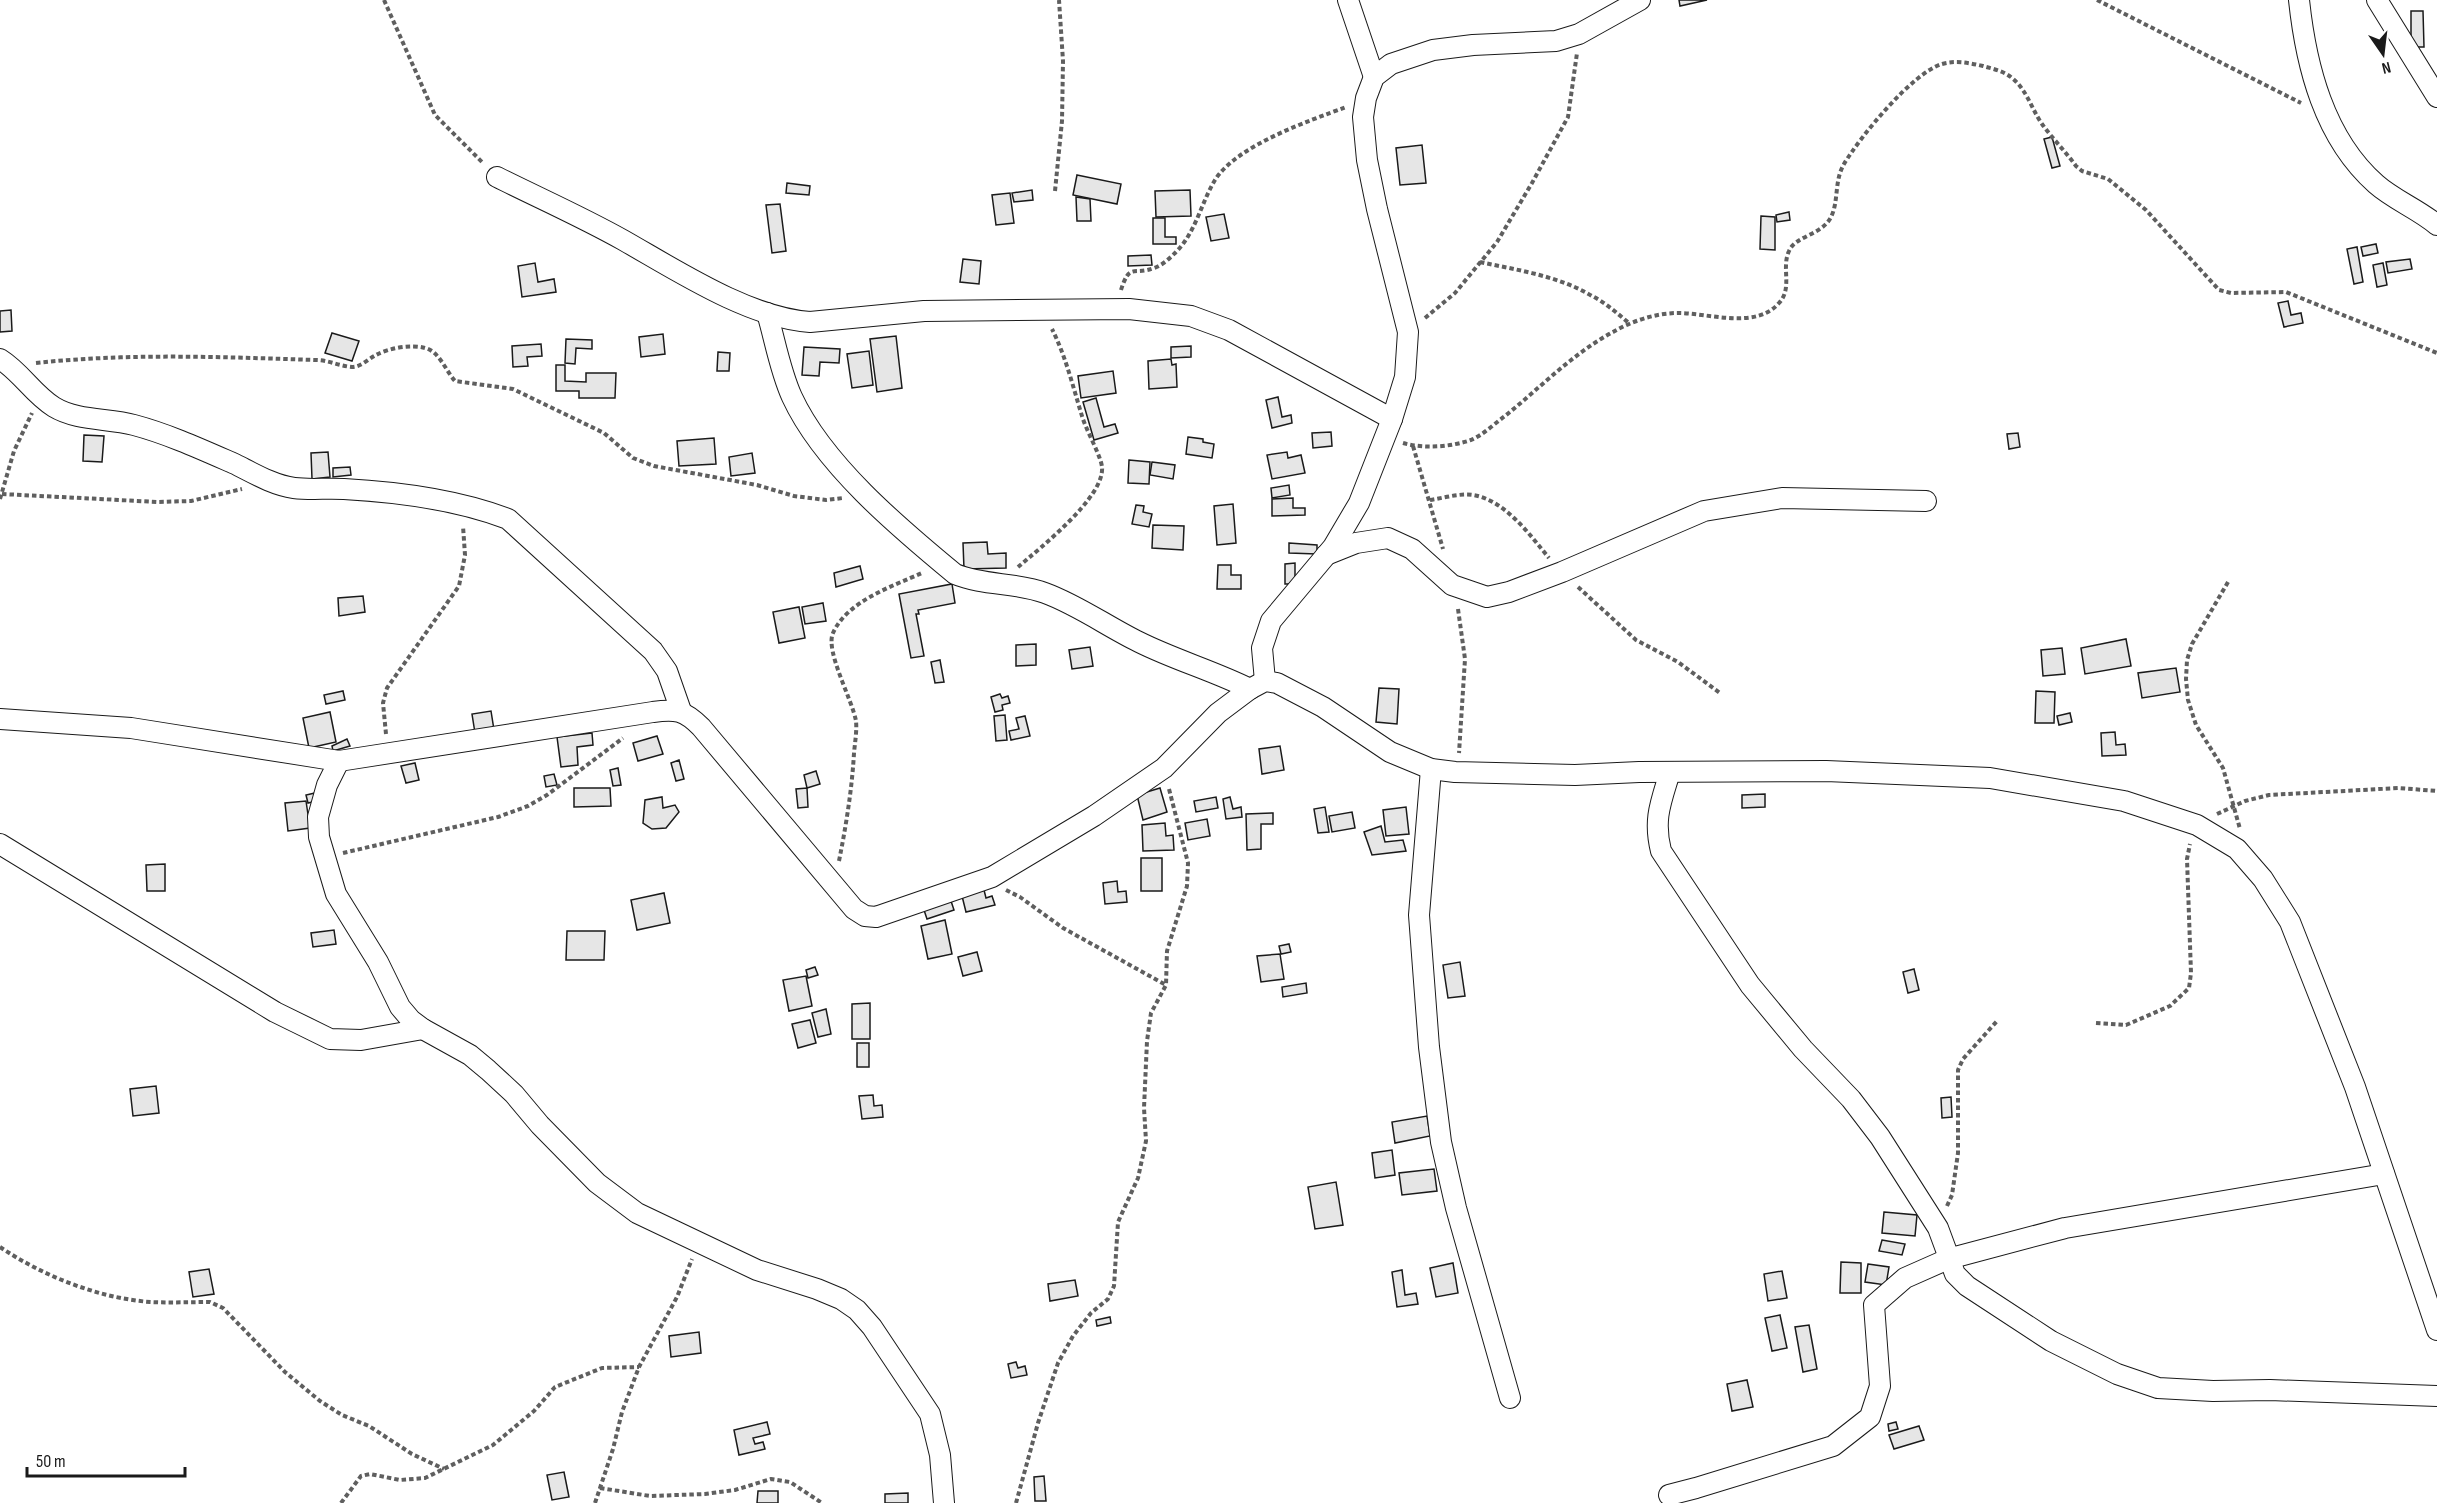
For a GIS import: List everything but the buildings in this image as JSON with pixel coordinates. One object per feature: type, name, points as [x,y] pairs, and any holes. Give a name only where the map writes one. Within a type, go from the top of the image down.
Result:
[{"type":"street","points":[[1348,0],[1374,77]]},
{"type":"street","points":[[0,719],[131,728],[339,761],[667,710],[681,711],[701,727],[854,909],[865,916],[876,917],[992,877],[1094,816],[1164,768],[1218,713],[1257,685],[1262,648],[1271,621],[1333,547],[1359,503],[1389,428],[1405,377],[1408,332],[1367,160],[1363,117],[1366,98],[1374,77],[1391,64],[1433,50],[1473,45],[1556,41],[1579,34],[1640,0]]},
{"type":"street","points":[[2299,0],[2314,86],[2328,118],[2356,161],[2376,184],[2437,225]]},
{"type":"street","points":[[2377,0],[2437,97]]},
{"type":"street","points":[[497,177],[621,239],[688,279],[767,313],[810,322],[924,311],[1115,309],[1191,316],[1229,330],[1389,428]]},
{"type":"street","points":[[767,313],[791,395],[802,417],[843,471],[955,574],[969,580],[1045,593],[1141,643],[1221,675],[1257,685],[1277,683],[1323,707],[1390,752],[1431,769],[1455,772],[1575,775],[1826,771],[1990,778],[2124,801],[2197,825],[2237,849],[2263,879],[2290,922],[2355,1087],[2437,1330]]},
{"type":"street","points":[[6,363],[55,408],[68,413],[133,424],[294,488],[404,494],[460,504],[508,519],[653,651],[667,671],[681,711]]},
{"type":"street","points":[[1326,555],[1356,543],[1388,538],[1412,549],[1452,585],[1487,597],[1509,592],[1573,567],[1704,511],[1782,498],[1926,501]]},
{"type":"street","points":[[339,761],[327,785],[318,817],[319,837],[336,894],[378,962],[400,1007],[423,1029],[470,1055],[488,1070],[597,1184],[637,1214],[757,1270],[817,1288],[841,1299],[857,1310],[890,1352],[930,1414],[940,1455],[944,1503]]},
{"type":"street","points":[[1431,769],[1419,915],[1429,1047],[1441,1142],[1456,1208],[1509,1398]]},
{"type":"street","points":[[1670,772],[1656,815],[1661,851],[1750,985],[1803,1049],[1851,1099],[1880,1137],[1938,1228],[1954,1274],[1967,1286],[2051,1341],[2117,1374],[2158,1388],[2437,1396]]},
{"type":"street","points":[[0,844],[275,1012],[330,1039],[361,1040],[423,1029]]},
{"type":"street","points":[[1669,1495],[1833,1446],[1870,1417],[1881,1386],[1874,1305],[1905,1278],[1948,1259],[2065,1228],[2384,1174]]},
{"type":"path","points":[[384,0],[435,115],[497,177]]},
{"type":"path","points":[[1055,191],[1062,121],[1063,60],[1059,0]]},
{"type":"path","points":[[2097,0],[2137,22],[2167,33],[2328,118]]},
{"type":"path","points":[[1408,332],[1455,293],[1503,232],[1568,117],[1579,34]]},
{"type":"path","points":[[1389,428],[1413,446],[1433,447],[1473,439],[1514,409],[1572,358],[1612,332],[1629,324],[1678,313],[1713,317],[1751,317],[1764,314],[1778,306],[1786,289],[1788,251],[1796,243],[1815,234],[1831,217],[1838,178],[1843,165],[1892,102],[1926,73],[1940,65],[1953,62],[1968,63],[2010,75],[2020,85],[2041,123],[2076,166],[2082,171],[2108,179],[2146,210],[2219,290],[2231,293],[2286,292],[2437,353]]},
{"type":"path","points":[[1115,309],[1126,275],[1137,269],[1153,269],[1177,251],[1188,239],[1216,178],[1237,159],[1288,129],[1366,98]]},
{"type":"path","points":[[1480,262],[1518,270],[1574,287],[1592,295],[1629,324]]},
{"type":"path","points":[[999,584],[1087,501],[1102,475],[1100,461],[1087,434],[1063,354],[1041,310]]},
{"type":"path","points":[[6,363],[102,357],[195,355],[327,360],[352,367],[382,352],[399,348],[422,347],[433,352],[455,381],[513,389],[604,433],[633,458],[654,466],[757,485],[794,496],[826,500],[869,497]]},
{"type":"path","points":[[40,396],[14,451],[1,496],[158,502],[191,501],[235,492],[264,477]]},
{"type":"path","points":[[1413,446],[1444,553]]},
{"type":"path","points":[[389,753],[383,703],[387,688],[459,586],[465,555],[460,504]]},
{"type":"path","points":[[832,883],[838,867],[847,819],[856,725],[850,698],[832,648],[833,633],[847,615],[864,601],[942,564]]},
{"type":"path","points":[[2228,582],[2192,644],[2187,660],[2186,679],[2188,700],[2196,725],[2223,768],[2250,864]]},
{"type":"path","points":[[1452,585],[1464,637],[1465,659],[1462,736],[1455,772]]},
{"type":"path","points":[[324,857],[498,817],[528,806],[547,795],[627,735]]},
{"type":"path","points":[[1016,1503],[1038,1423],[1058,1363],[1073,1336],[1091,1312],[1108,1299],[1114,1286],[1118,1222],[1138,1178],[1146,1141],[1144,1108],[1147,1041],[1152,1012],[1166,985],[1167,951],[1187,886],[1188,863],[1164,768]]},
{"type":"path","points":[[2096,1023],[2126,1025],[2169,1006],[2189,988],[2191,973],[2187,859],[2197,825],[2233,807],[2269,795],[2335,789],[2400,788],[2437,791]]},
{"type":"path","points":[[983,880],[1020,897],[1063,928],[1166,985]]},
{"type":"path","points":[[1938,1228],[1952,1195],[1958,1153],[1958,1070],[1963,1059],[1997,1021]]},
{"type":"path","points":[[595,1503],[622,1412],[639,1366],[676,1297],[699,1241]]},
{"type":"path","points":[[0,1247],[47,1272],[109,1296],[149,1302],[217,1304],[285,1372],[320,1401],[369,1426],[412,1454],[444,1469]]},
{"type":"path","points":[[341,1503],[361,1476],[370,1473],[412,1480],[444,1469],[493,1445],[534,1411],[555,1387],[602,1368],[639,1366]]},
{"type":"path","points":[[600,1488],[650,1496],[705,1494],[735,1490],[771,1479],[790,1482],[822,1503]]}]
